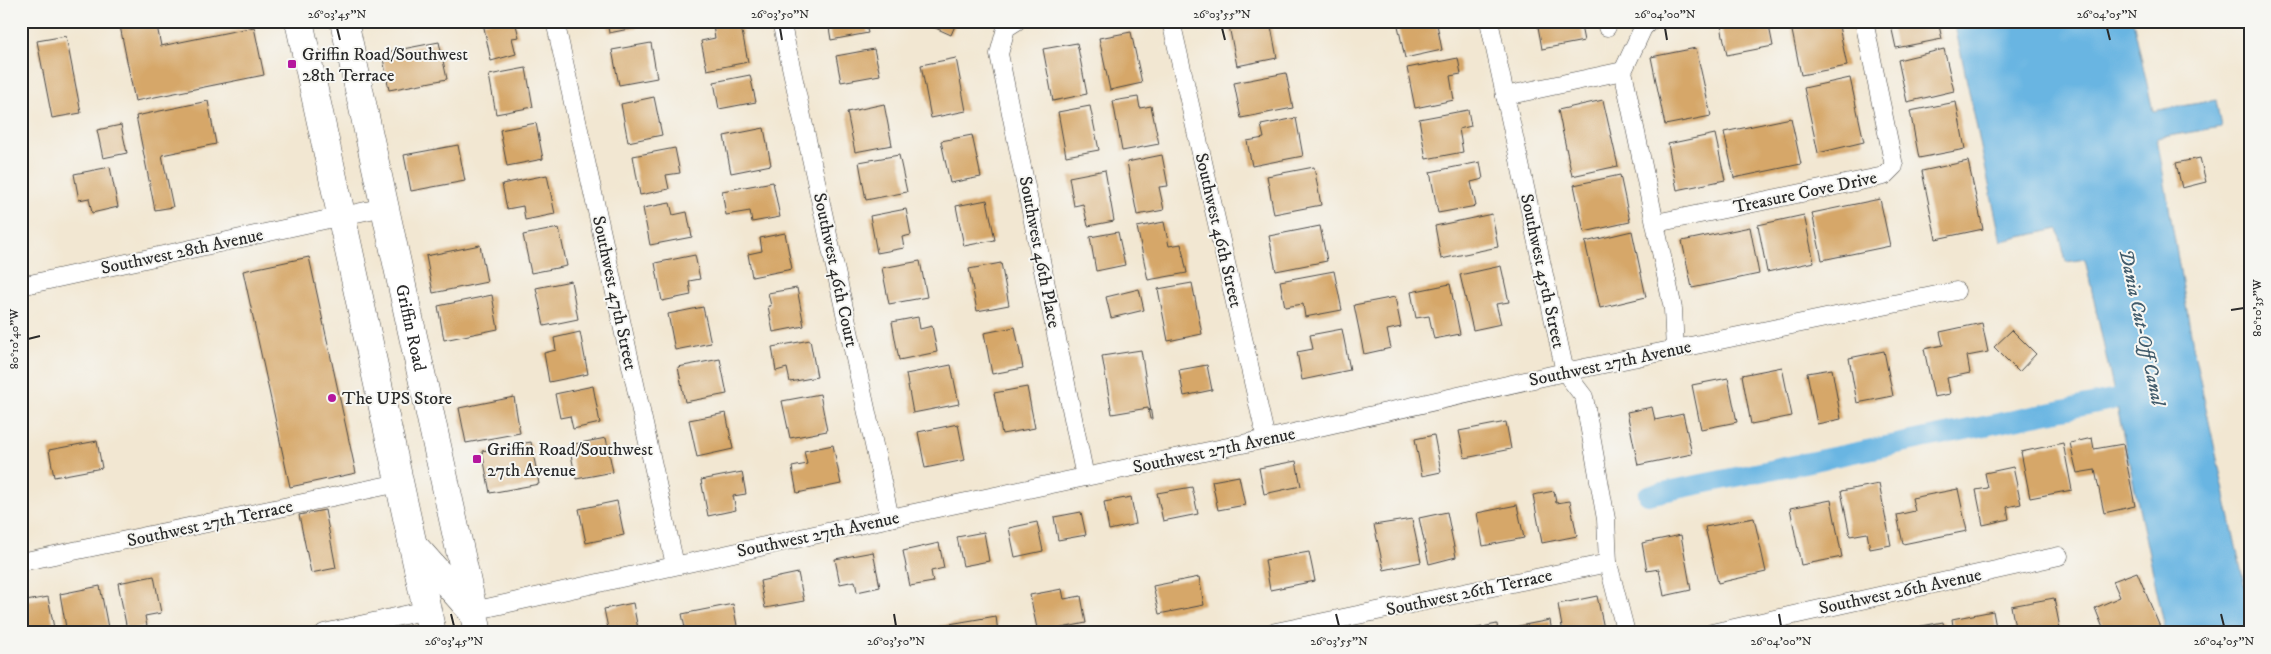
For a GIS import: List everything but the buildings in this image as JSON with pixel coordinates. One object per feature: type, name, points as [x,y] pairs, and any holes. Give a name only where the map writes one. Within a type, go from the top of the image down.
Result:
[{"type":"main road","points":[[299,21],[429,622],[447,633]]},
{"type":"main road","name":"Griffin Road","points":[[344,21],[475,622]]},
{"type":"main road","points":[[413,545],[475,622]]},
{"type":"street","name":"Southwest 47th Street","points":[[556,21],[675,565]]},
{"type":"street","name":"Southwest 46th Court","points":[[781,21],[890,518]]},
{"type":"street","name":"Southwest 46th Street","points":[[1171,21],[1266,439]]},
{"type":"street","name":"Southwest 45th Street","points":[[1489,21],[1565,372],[1584,398],[1606,519],[1608,562],[1626,633]]},
{"type":"street","points":[[1650,21],[1643,28],[1622,71],[1673,309],[1675,350]]},
{"type":"street","name":"Treasure Cove Drive","points":[[1656,223],[1884,176],[1894,166],[1864,21]]},
{"type":"street","name":"Southwest 46th Place","points":[[1012,25],[999,54],[1085,477]]},
{"type":"street","points":[[1505,96],[1622,71]]},
{"type":"street","name":"Southwest 28th Avenue","points":[[21,286],[384,207]]},
{"type":"street","name":"Southwest 27th Avenue","points":[[475,622],[675,565],[1266,439],[1565,372],[1956,291]]},
{"type":"street","name":"Southwest 27th Terrace","points":[[21,562],[399,483]]},
{"type":"street","name":"Southwest 26th Avenue","points":[[1712,633],[2059,556]]},
{"type":"street","name":"Southwest 26th Terrace","points":[[1271,633],[1608,562]]},
{"type":"street","points":[[324,633],[429,622]]},
{"type":"water","name":"Dania Cut-Off Canal","points":[[1954,21],[2133,21],[2153,111],[2216,100],[2221,127],[2157,138],[2195,357],[2250,611],[2250,633],[2166,633],[2085,259],[2066,262],[2058,229],[2001,241]]},
{"type":"waterway","name":"Dania Cut-Off Canal","points":[[1648,495],[2141,394]]},
{"type":"place","name":"Griffin Road/Southwest 28th Terrace","points":[[292,64]]},
{"type":"place","name":"The UPS Store","points":[[332,398]]},
{"type":"place","name":"Griffin Road/Southwest 27th Avenue","points":[[477,459]]}]
